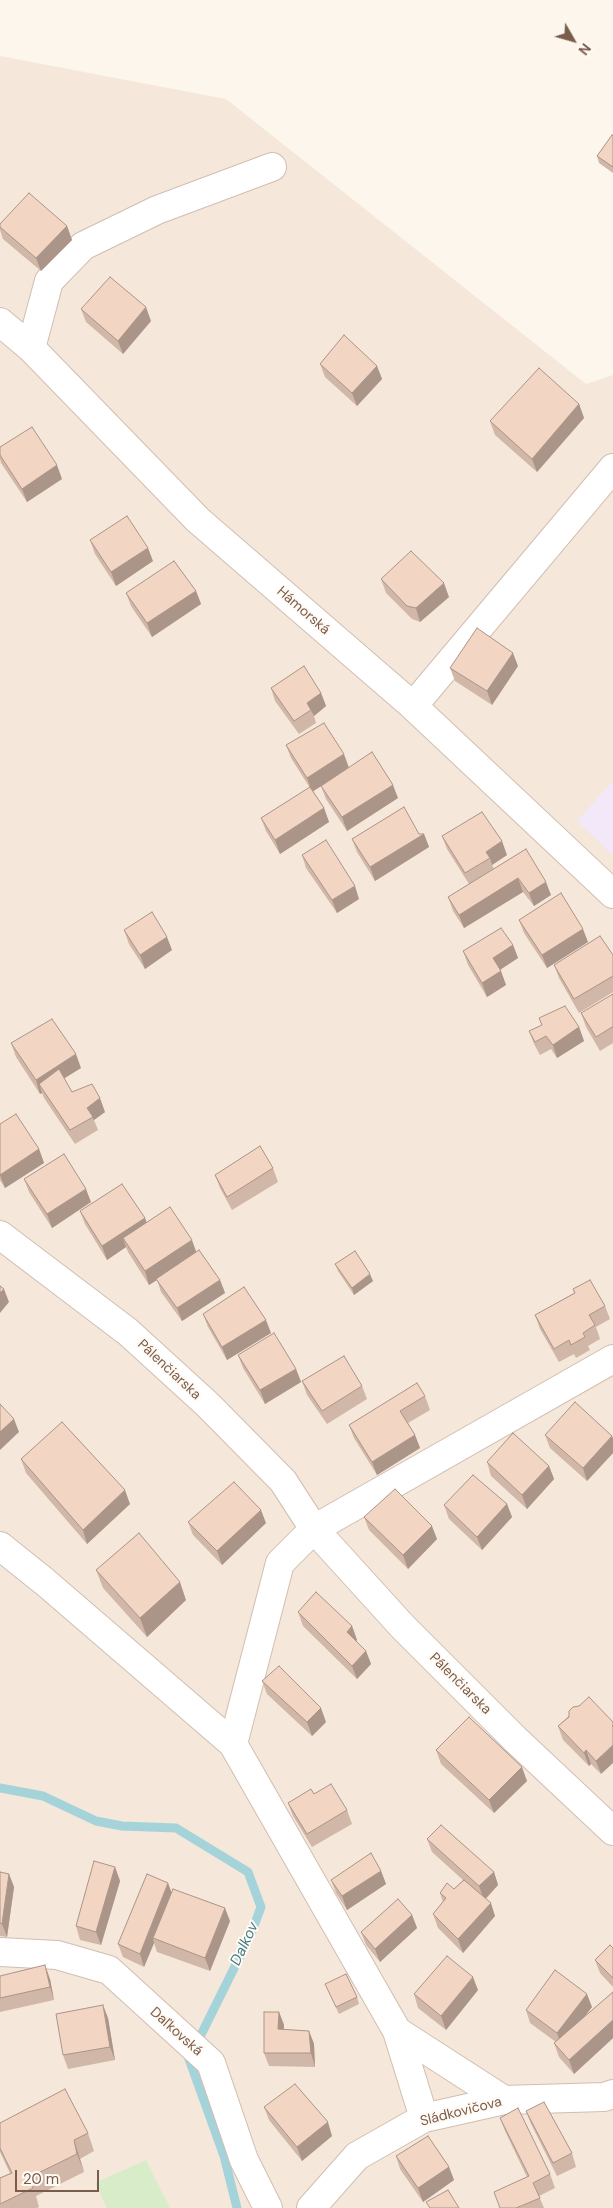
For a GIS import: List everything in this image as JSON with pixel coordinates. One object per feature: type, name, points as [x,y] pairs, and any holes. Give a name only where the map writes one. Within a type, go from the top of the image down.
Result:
[{"type":"street","points":[[31,348],[49,281],[83,246],[157,210],[272,167]]},
{"type":"street","name":"Hámorská","points":[[0,322],[31,348],[198,520],[413,706],[613,894]]},
{"type":"street","points":[[413,706],[613,468]]},
{"type":"street","name":"Pálenčiarska","points":[[0,1235],[128,1332],[208,1406],[283,1481],[314,1529],[402,1626],[516,1739],[613,1831]]},
{"type":"street","points":[[233,1744],[280,1563],[314,1529],[613,1359]]},
{"type":"street","points":[[0,1546],[45,1582],[233,1744],[397,2031],[424,2118]]},
{"type":"street","name":"Daľkovská","points":[[0,1952],[56,1955],[108,1970],[211,2063],[244,2160],[268,2208]]},
{"type":"street","points":[[397,2031],[504,2100]]},
{"type":"street","name":"Sládkovičova","points":[[311,2208],[357,2156],[424,2118],[504,2100],[604,2097],[613,2094]]},
{"type":"shaded area","points":[[0,56],[226,99],[586,384],[613,375],[613,2208],[0,2208]]},
{"type":"shaded area","points":[[613,781],[613,855],[577,821]]},
{"type":"green space","points":[[146,2160],[170,2208],[107,2208],[95,2183]]},
{"type":"building","points":[[613,135],[613,167],[597,156]]},
{"type":"building","points":[[29,193],[67,226],[36,258],[0,227],[0,224]]},
{"type":"building","points":[[110,277],[146,307],[118,341],[81,309]]},
{"type":"building","points":[[344,335],[377,366],[352,393],[320,364]]},
{"type":"building","points":[[539,368],[579,404],[532,459],[490,421]]},
{"type":"building","points":[[32,427],[57,465],[22,489],[0,455],[0,447]]},
{"type":"building","points":[[127,516],[148,548],[111,572],[90,540]]},
{"type":"building","points":[[411,551],[444,583],[416,608],[407,606],[381,579]]},
{"type":"building","points":[[174,561],[196,591],[147,623],[126,593]]},
{"type":"building","points":[[477,628],[513,653],[487,691],[450,668]]},
{"type":"building","points":[[304,666],[321,693],[307,703],[311,710],[294,721],[271,688]]},
{"type":"building","points":[[324,723],[344,754],[307,778],[286,745]]},
{"type":"building","points":[[372,752],[393,785],[342,817],[321,786]]},
{"type":"building","points":[[310,787],[324,808],[275,840],[261,818]]},
{"type":"building","points":[[404,807],[419,834],[424,834],[370,867],[352,839]]},
{"type":"building","points":[[482,812],[502,841],[486,852],[490,858],[465,873],[442,836]]},
{"type":"building","points":[[326,840],[355,886],[332,900],[302,855]]},
{"type":"building","points":[[526,849],[546,882],[529,893],[518,878],[459,915],[448,897]]},
{"type":"building","points":[[561,893],[583,929],[542,955],[519,920]]},
{"type":"building","points":[[152,912],[167,937],[140,955],[124,930]]},
{"type":"building","points":[[501,928],[513,945],[493,958],[501,971],[482,983],[463,951]]},
{"type":"building","points":[[600,936],[613,955],[613,976],[574,999],[554,965]]},
{"type":"building","points":[[613,994],[613,1028],[596,1037],[581,1013]]},
{"type":"building","points":[[565,1006],[579,1027],[553,1045],[546,1036],[535,1042],[529,1031],[542,1025],[539,1018]]},
{"type":"building","points":[[52,1019],[76,1054],[36,1080],[11,1043]]},
{"type":"building","points":[[59,1069],[72,1092],[92,1084],[100,1098],[87,1108],[93,1117],[70,1130],[39,1084]]},
{"type":"building","points":[[16,1114],[39,1149],[0,1175],[0,1124]]},
{"type":"building","points":[[260,1146],[273,1168],[227,1197],[215,1175]]},
{"type":"building","points":[[64,1154],[86,1189],[47,1214],[24,1179]]},
{"type":"building","points":[[122,1184],[145,1218],[102,1246],[80,1211]]},
{"type":"building","points":[[170,1207],[192,1240],[145,1271],[123,1238]]},
{"type":"building","points":[[199,1250],[220,1280],[177,1308],[156,1279]]},
{"type":"building","points":[[355,1251],[370,1274],[352,1288],[335,1264]]},
{"type":"building","points":[[590,1280],[605,1306],[589,1315],[595,1325],[583,1333],[585,1337],[571,1345],[569,1340],[554,1349],[535,1315],[575,1293],[573,1289]]},
{"type":"building","points":[[244,1287],[266,1320],[222,1347],[203,1314]]},
{"type":"building","points":[[274,1333],[296,1369],[260,1390],[238,1355]]},
{"type":"building","points":[[344,1356],[362,1386],[322,1411],[302,1381]]},
{"type":"building","points":[[417,1383],[425,1396],[400,1411],[415,1435],[372,1462],[349,1425]]},
{"type":"building","points":[[575,1402],[612,1436],[583,1468],[545,1435]]},
{"type":"building","points":[[0,1404],[14,1419],[0,1432]]},
{"type":"building","points":[[62,1422],[125,1490],[83,1530],[21,1459]]},
{"type":"building","points":[[513,1433],[549,1466],[522,1495],[487,1462]]},
{"type":"building","points":[[473,1475],[507,1504],[477,1537],[444,1505]]},
{"type":"building","points":[[234,1482],[261,1510],[217,1551],[188,1522]]},
{"type":"building","points":[[395,1489],[432,1526],[403,1555],[364,1517]]},
{"type":"building","points":[[139,1533],[180,1582],[140,1618],[96,1570]]},
{"type":"building","points":[[316,1592],[352,1626],[347,1632],[366,1651],[352,1666],[298,1612]]},
{"type":"building","points":[[279,1666],[321,1708],[307,1722],[262,1681]]},
{"type":"building","points":[[589,1697],[613,1722],[613,1745],[596,1761],[586,1750],[584,1753],[558,1726],[569,1717],[569,1711],[573,1707],[579,1706]]},
{"type":"building","points":[[469,1717],[522,1767],[489,1800],[436,1750]]},
{"type":"building","points":[[331,1784],[347,1810],[307,1834],[288,1803],[311,1789],[314,1794]]},
{"type":"building","points":[[441,1825],[494,1872],[479,1886],[427,1839]]},
{"type":"building","points":[[371,1853],[381,1871],[342,1896],[331,1880]]},
{"type":"building","points":[[94,1861],[115,1867],[96,1932],[76,1926]]},
{"type":"building","points":[[0,1872],[9,1874],[2,1924],[0,1923]]},
{"type":"building","points":[[147,1874],[168,1883],[140,1954],[118,1944]]},
{"type":"building","points":[[464,1880],[491,1903],[458,1939],[433,1914],[446,1898],[440,1893],[447,1883],[454,1889]]},
{"type":"building","points":[[173,1889],[225,1908],[205,1958],[153,1938]]},
{"type":"building","points":[[398,1899],[412,1915],[375,1949],[361,1932]]},
{"type":"building","points":[[610,1945],[613,1948],[613,1978],[595,1960]]},
{"type":"building","points":[[447,1956],[473,1977],[441,2016],[414,1994]]},
{"type":"building","points":[[45,1965],[50,1987],[0,1998],[0,1976]]},
{"type":"building","points":[[555,1970],[587,1994],[557,2033],[526,2010]]},
{"type":"building","points":[[346,1974],[357,1997],[336,2007],[325,1984]]},
{"type":"building","points":[[613,1992],[613,2020],[569,2060],[554,2043]]},
{"type":"building","points":[[103,2005],[110,2047],[63,2055],[56,2014]]},
{"type":"building","points":[[264,2012],[279,2012],[278,2029],[309,2031],[311,2053],[264,2053]]},
{"type":"building","points":[[295,2084],[328,2122],[297,2147],[264,2107]]},
{"type":"building","points":[[65,2089],[88,2133],[74,2140],[77,2154],[28,2178],[33,2188],[0,2204],[0,2178],[12,2173],[0,2148],[0,2123]]},
{"type":"building","points":[[544,2102],[572,2153],[553,2163],[526,2111]]},
{"type":"building","points":[[518,2108],[550,2174],[533,2183],[540,2198],[516,2208],[500,2208],[494,2192],[529,2176],[500,2118]]},
{"type":"building","points":[[428,2136],[449,2167],[418,2188],[396,2156]]},
{"type":"building","points":[[448,2190],[459,2208],[430,2208],[426,2202]]},
{"type":"waterway","name":"Dalkov","points":[[0,1788],[43,1796],[96,1821],[122,1826],[176,1828],[248,1872],[261,1907],[251,1934],[189,2059],[224,2156],[237,2208]]}]
